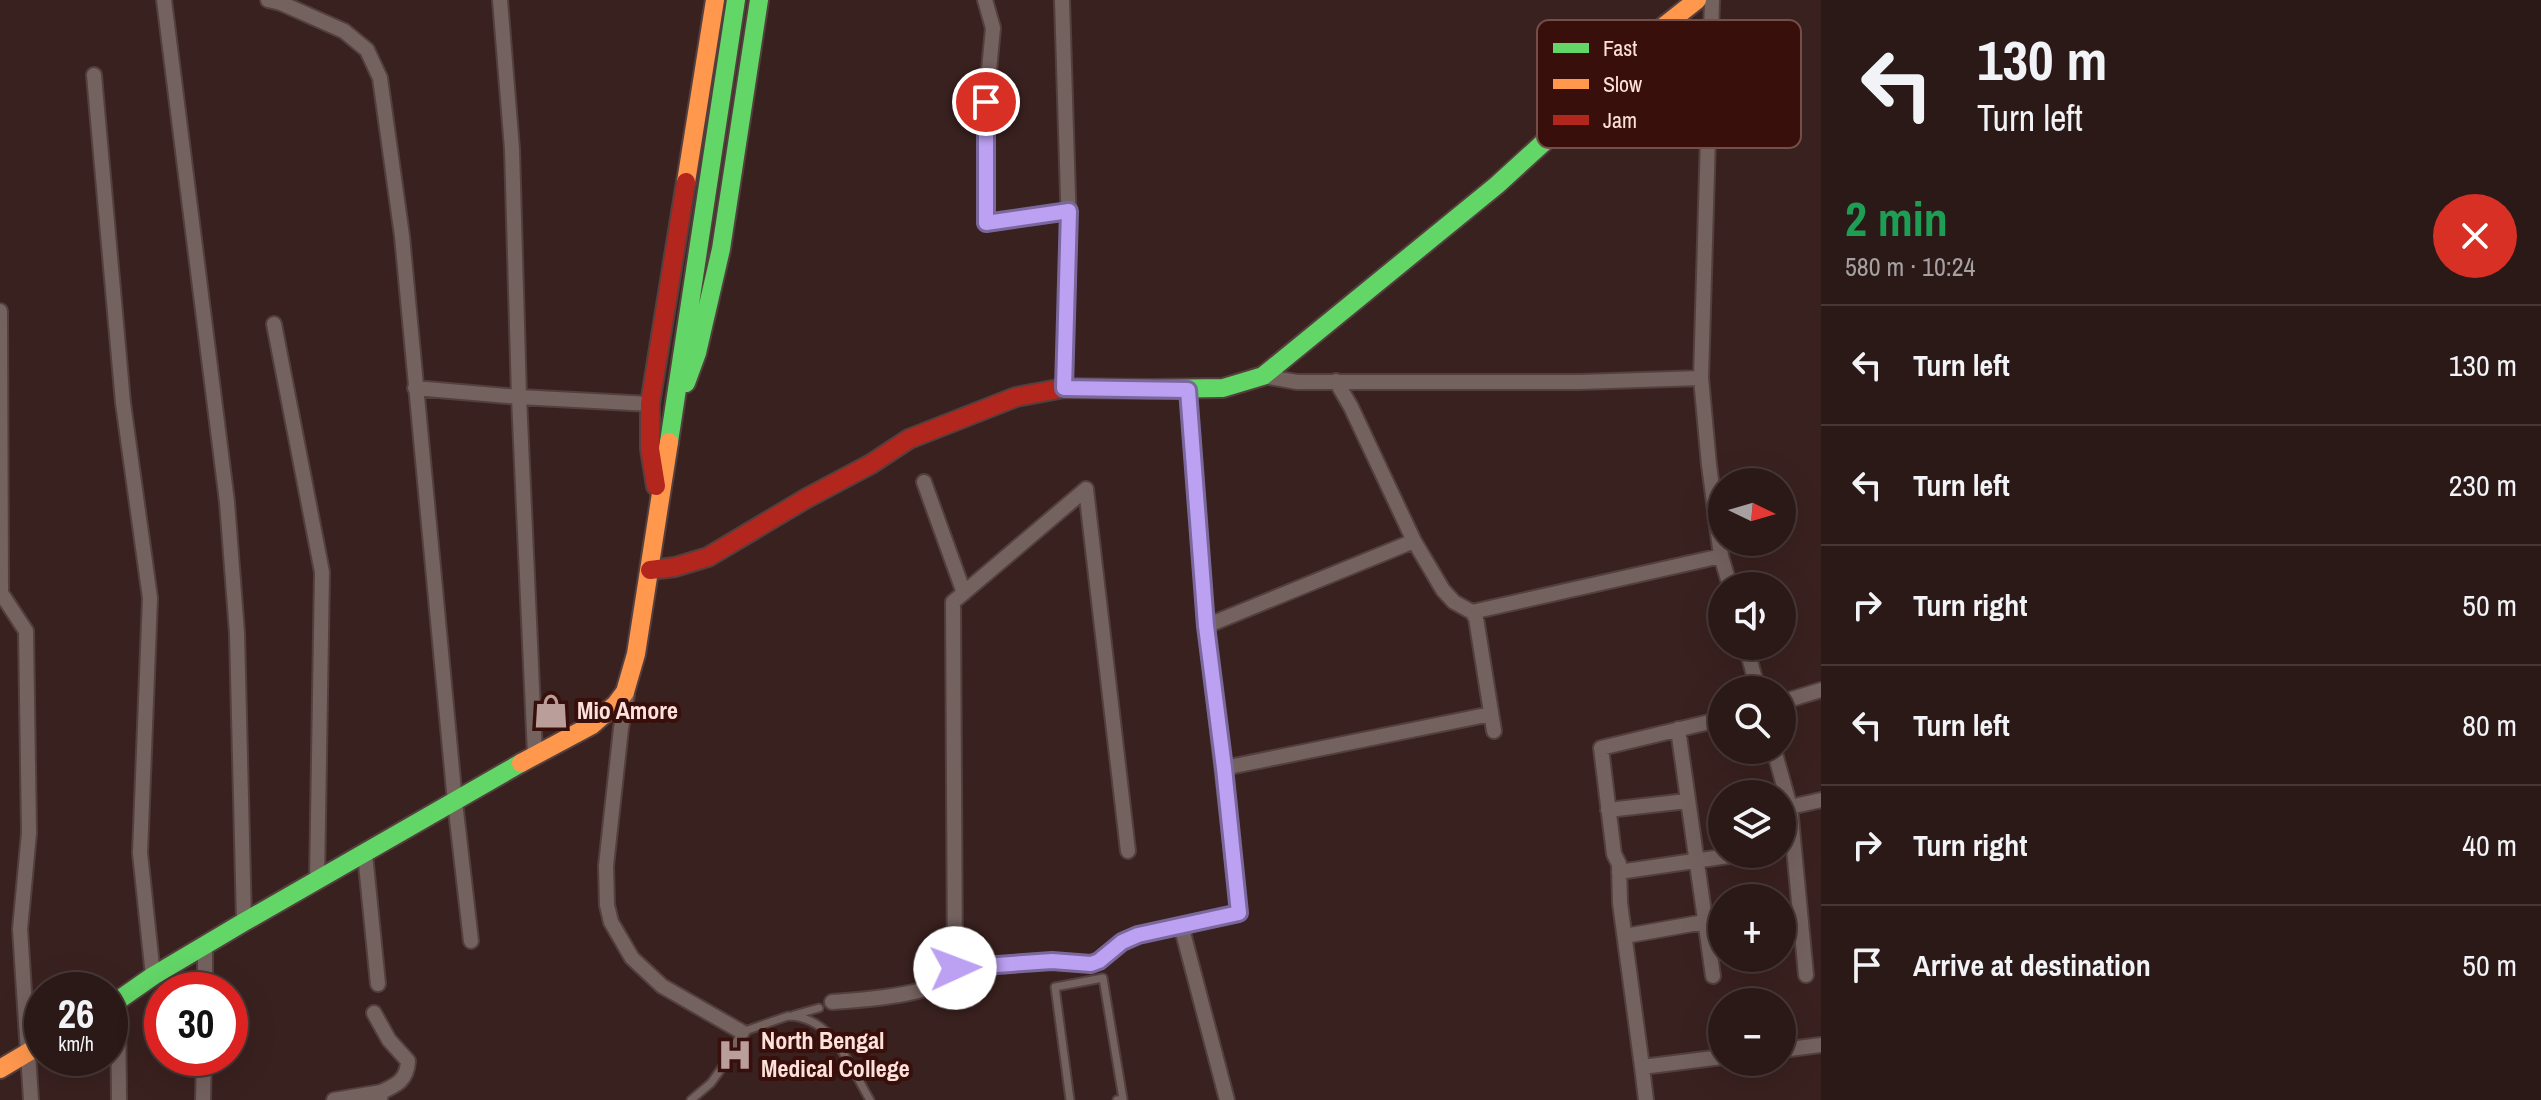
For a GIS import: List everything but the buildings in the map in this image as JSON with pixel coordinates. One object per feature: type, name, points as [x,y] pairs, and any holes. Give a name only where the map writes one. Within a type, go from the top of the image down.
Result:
[{"type":"main road","points":[[659,503],[650,449],[650,404],[715,0]]},
{"type":"main road","points":[[160,972],[535,755],[577,734],[617,704],[631,679],[650,570],[736,0]]},
{"type":"main road","points":[[676,399],[689,378],[721,249],[759,0]]},
{"type":"main road","points":[[1672,20],[1697,0]]},
{"type":"main road","points":[[650,570],[675,567],[708,557],[909,439],[1016,397],[1064,388],[1223,388],[1263,376],[1538,148]]},
{"type":"main road","points":[[0,1069],[24,1055]]},
{"type":"street","points":[[164,0],[227,502],[237,633],[244,922]]},
{"type":"street","points":[[268,0],[344,31],[367,50],[380,78],[402,236],[471,941]]},
{"type":"street","points":[[500,0],[512,149],[519,397],[535,755]]},
{"type":"street","points":[[985,0],[993,28],[986,102],[986,223],[1069,211]]},
{"type":"street","points":[[1062,0],[1069,211],[1064,388]]},
{"type":"street","points":[[1711,20],[1712,0]]},
{"type":"street","points":[[94,75],[123,403],[150,598],[140,853],[153,972]]},
{"type":"street","points":[[1708,148],[1701,378],[1709,468]]},
{"type":"street","points":[[0,311],[1,593],[26,631],[29,833],[20,929],[26,972]]},
{"type":"street","points":[[274,324],[322,572],[317,881]]},
{"type":"street","points":[[1263,376],[1297,382],[1580,382],[1701,378]]},
{"type":"street","points":[[1336,381],[1414,541],[1443,590],[1454,602],[1472,612],[1479,632],[1494,731]]},
{"type":"street","points":[[415,388],[650,404]]},
{"type":"street","points":[[955,968],[1052,961],[1091,964],[1130,938],[1239,913],[1206,626],[1188,390]]},
{"type":"street","points":[[924,482],[964,593]]},
{"type":"street","points":[[826,1005],[918,990],[944,982],[955,972],[953,602],[1086,489],[1128,851]]},
{"type":"street","points":[[1206,626],[1414,541]]},
{"type":"street","points":[[1472,612],[1721,556],[1726,572]]},
{"type":"street","points":[[631,679],[621,728],[606,866],[607,905],[611,922],[632,958],[662,986],[742,1032]]},
{"type":"street","points":[[1796,698],[1821,690]]},
{"type":"street","points":[[1224,768],[1491,714]]},
{"type":"street","points":[[1646,1100],[1601,748],[1708,722]]},
{"type":"street","points":[[1678,729],[1694,861],[1713,976]]},
{"type":"street","points":[[1796,806],[1821,800]]},
{"type":"street","points":[[1608,810],[1687,801]]},
{"type":"street","points":[[365,854],[378,984]]},
{"type":"street","points":[[1619,872],[1708,859]]},
{"type":"street","points":[[1791,868],[1806,975]]},
{"type":"street","points":[[1625,936],[1704,922]]},
{"type":"street","points":[[1181,925],[1227,1100]]},
{"type":"street","points":[[205,946],[205,972]]},
{"type":"street","points":[[334,1100],[381,1096],[398,1085],[405,1076],[408,1061],[389,1040],[374,1013]]},
{"type":"street","points":[[1796,1048],[1821,1045]]},
{"type":"street","points":[[1642,1067],[1708,1059]]},
{"type":"street","points":[[31,1100],[33,1076]]},
{"type":"street","points":[[118,1076],[119,1100]]},
{"type":"street","points":[[203,1100],[204,1076]]},
{"type":"lane","points":[[1091,964],[1094,980]]},
{"type":"lane","points":[[1070,1100],[1055,987],[1103,978],[1123,1099],[1117,1100]]},
{"type":"lane","points":[[691,1100],[711,1083],[742,1032],[826,1005]]},
{"type":"lane","points":[[788,1016],[811,1019],[824,1028],[870,1100]]},
{"type":"traffic: fast","points":[[669,442],[736,0]]},
{"type":"traffic: fast","points":[[686,383],[697,353],[721,249],[759,0]]},
{"type":"traffic: fast","points":[[1152,389],[1223,388],[1263,376],[1497,185],[1538,148]]},
{"type":"traffic: fast","points":[[128,993],[244,922],[521,763]]},
{"type":"traffic: slow","points":[[686,182],[715,0]]},
{"type":"traffic: slow","points":[[1672,20],[1697,0]]},
{"type":"traffic: slow","points":[[521,763],[592,725],[625,692],[636,654],[669,442]]},
{"type":"traffic: slow","points":[[0,1069],[24,1055]]},
{"type":"traffic: jam","points":[[656,486],[650,449],[650,404],[686,182]]},
{"type":"traffic: jam","points":[[650,570],[675,567],[708,557],[909,439],[1016,397],[1064,388],[1152,389]]},
{"type":"place","name":"Mio Amore","points":[[551,711]]},
{"type":"place","name":"North Bengal Medical College","points":[[735,1055]]},
{"type":"route","points":[[955,968],[1052,961],[1091,964],[1122,942],[1138,935],[1239,913],[1206,626],[1188,390],[1064,388],[1069,211],[986,223],[986,102]]}]
